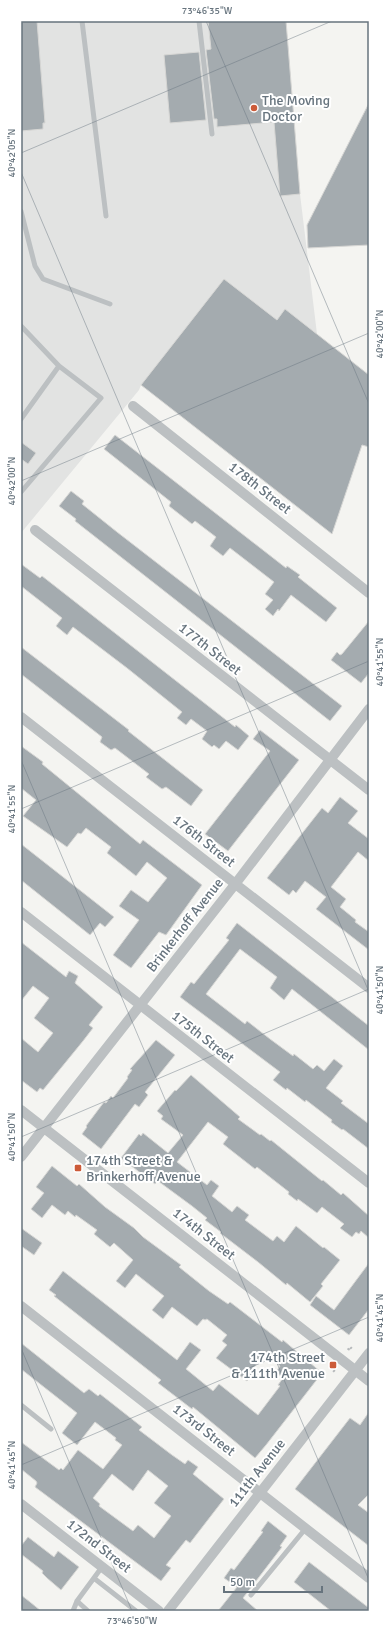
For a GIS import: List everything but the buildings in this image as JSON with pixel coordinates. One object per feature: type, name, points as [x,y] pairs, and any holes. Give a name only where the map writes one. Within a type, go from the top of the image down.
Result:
[{"type":"street","name":"178th Street","points":[[133,406],[369,593]]},
{"type":"street","name":"177th Street","points":[[35,530],[369,790]]},
{"type":"street","name":"Brinkerhoff Avenue","points":[[21,1157],[236,883],[369,709]]},
{"type":"street","name":"176th Street","points":[[21,717],[369,988]]},
{"type":"street","name":"175th Street","points":[[21,912],[369,1184]]},
{"type":"street","name":"174th Street","points":[[21,1110],[369,1381]]},
{"type":"street","name":"173rd Street","points":[[21,1306],[261,1492],[369,1578]]},
{"type":"street","name":"111th Avenue","points":[[168,1611],[369,1353]]},
{"type":"street","name":"172nd Street","points":[[21,1504],[159,1611]]},
{"type":"lane","points":[[82,21],[106,216]]},
{"type":"lane","points":[[199,21],[212,134]]},
{"type":"lane","points":[[21,211],[35,266],[43,279],[110,304]]},
{"type":"lane","points":[[21,326],[59,366],[101,398],[21,492]]},
{"type":"lane","points":[[21,419],[59,366]]},
{"type":"lane","points":[[21,1405],[51,1428]]},
{"type":"lane","points":[[251,1595],[306,1528]]},
{"type":"lane","points":[[73,1611],[77,1601],[95,1579],[102,1567]]},
{"type":"lane","points":[[95,1579],[136,1611]]},
{"type":"lane","points":[[77,1601],[88,1611]]},
{"type":"path","points":[[348,1350],[350,1347],[353,1350]]},
{"type":"shaded area","points":[[21,21],[286,21],[300,194],[317,334],[285,309],[277,320],[224,279],[141,385],[139,390],[21,533]]},
{"type":"place","name":"The Moving Doctor","points":[[254,108]]},
{"type":"place","name":"174th Street & Brinkerhoff Avenue","points":[[78,1168]]},
{"type":"place","name":"174th Street & 111th Avenue","points":[[333,1365]]}]
